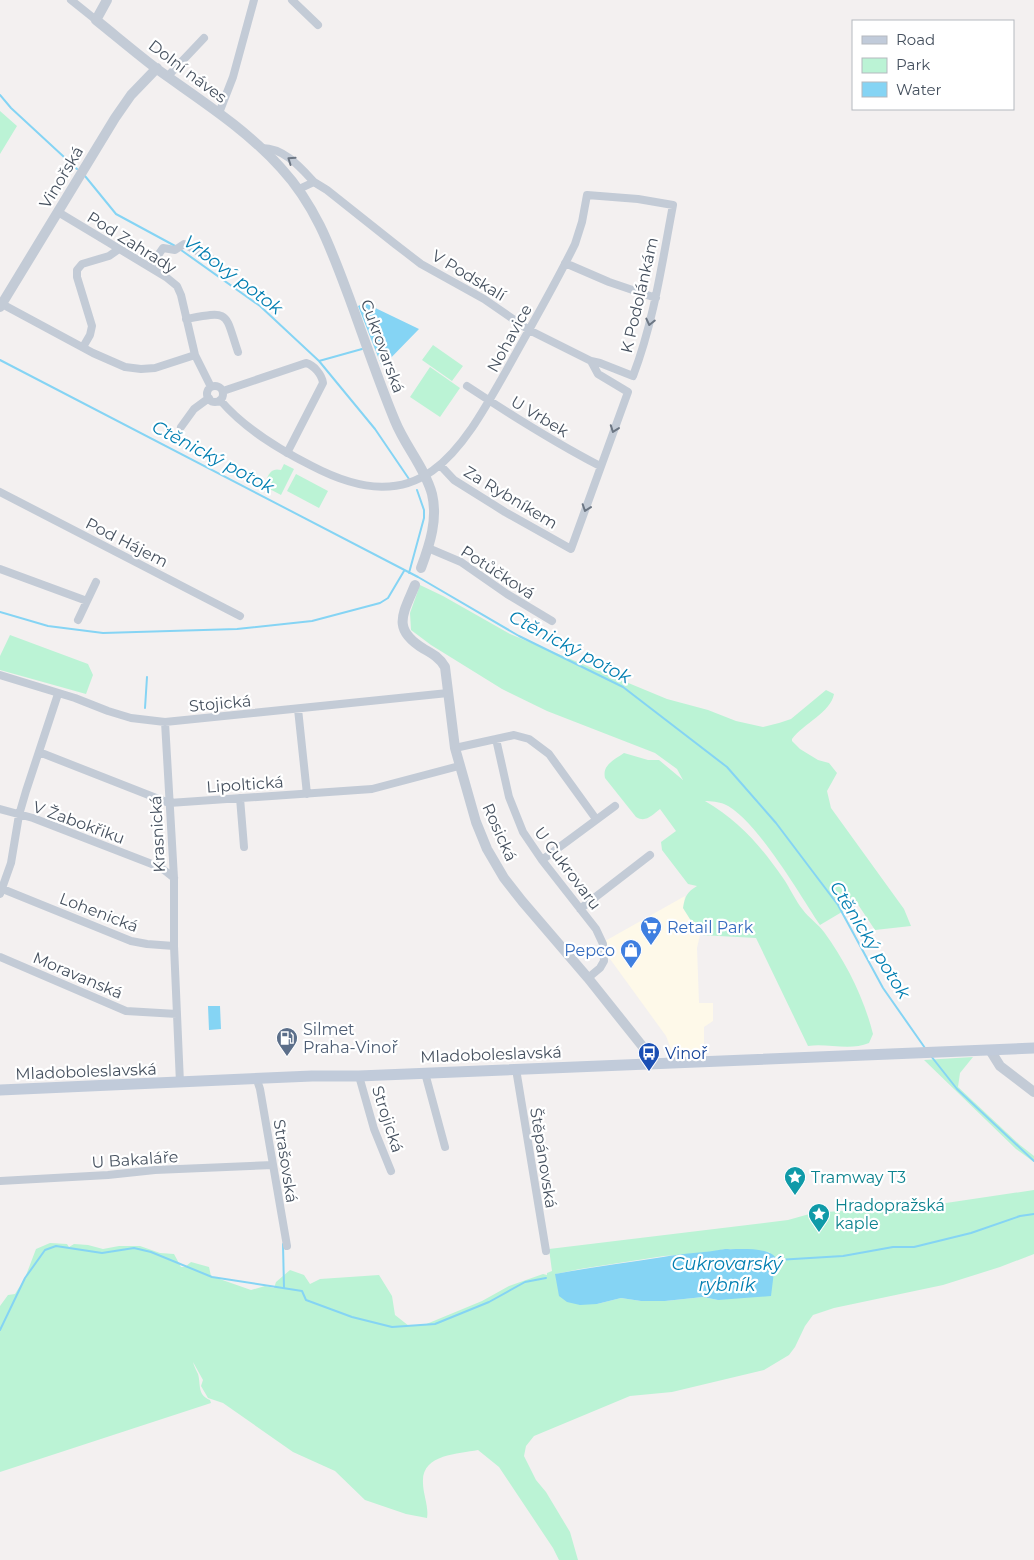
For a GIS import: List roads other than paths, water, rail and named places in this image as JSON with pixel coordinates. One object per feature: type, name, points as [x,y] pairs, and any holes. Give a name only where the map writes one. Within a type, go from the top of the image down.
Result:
[{"type":"main road","name":"Mladoboleslavská","points":[[0,1090],[1034,1048]]},
{"type":"street","points":[[71,0],[96,20],[106,0]]},
{"type":"street","points":[[219,114],[233,77],[254,0]]},
{"type":"street","points":[[292,0],[318,24]]},
{"type":"street","name":"Dolní náves","points":[[96,20],[262,148]]},
{"type":"street","points":[[168,76],[204,38]]},
{"type":"street","name":"Vinořská","points":[[1,305],[123,105],[157,68]]},
{"type":"street","name":"V Podskalí","points":[[262,148],[270,148],[290,158],[314,182],[327,190],[421,264],[484,299],[529,330],[591,361],[598,374],[628,392],[600,466]]},
{"type":"street","name":"Cukrovarská","points":[[262,148],[299,189],[315,214],[330,246],[401,436],[432,494],[434,509],[433,532],[421,568]]},
{"type":"street","points":[[299,189],[314,182]]},
{"type":"street","name":"Nohavice","points":[[424,476],[440,465],[462,443],[489,401],[575,244],[582,222],[586,195],[638,199],[673,205]]},
{"type":"street","name":"K Podolánkám","points":[[591,361],[633,376],[656,298],[673,205]]},
{"type":"street","name":"Pod Zahrady","points":[[58,212],[150,267],[177,286],[181,295],[195,355],[211,387]]},
{"type":"street","points":[[150,267],[163,248],[179,248],[184,244],[212,260]]},
{"type":"street","points":[[83,347],[90,335],[92,326],[77,277],[77,270],[82,264],[109,256],[119,249]]},
{"type":"street","points":[[565,263],[609,282],[656,298]]},
{"type":"street","points":[[1,305],[125,367],[155,368],[195,355]]},
{"type":"street","points":[[186,319],[216,313],[224,315],[238,352]]},
{"type":"street","points":[[223,391],[300,365],[310,364],[321,376],[323,383],[287,453]]},
{"type":"street","points":[[218,386],[223,391],[223,397],[220,400],[214,401],[209,398],[208,393],[211,387],[218,386]]},
{"type":"street","name":"U Vrbek","points":[[467,386],[561,446],[600,466]]},
{"type":"street","points":[[181,427],[194,410],[209,398]]},
{"type":"street","points":[[220,400],[244,423],[287,453],[344,480],[370,486],[395,486],[424,476]]},
{"type":"street","name":"Za Rybníkem","points":[[440,465],[454,480],[571,549],[600,466]]},
{"type":"street","name":"Pod Hájem","points":[[0,492],[240,616]]},
{"type":"street","name":"Potůčková","points":[[428,548],[461,562],[506,594],[552,621]]},
{"type":"street","points":[[0,569],[87,601]]},
{"type":"street","points":[[78,620],[96,582]]},
{"type":"street","name":"Rosická","points":[[415,585],[403,614],[403,630],[410,639],[438,658],[444,667],[459,766],[476,822],[487,849],[504,878],[588,978],[647,1052],[653,1064]]},
{"type":"street","name":"Stojická","points":[[0,674],[131,718],[165,722],[448,693]]},
{"type":"street","points":[[1,890],[11,863],[19,816],[58,694]]},
{"type":"street","points":[[298,709],[306,794]]},
{"type":"street","name":"Krasnická","points":[[165,722],[174,878],[174,946]]},
{"type":"street","points":[[455,748],[514,736],[523,737],[538,745],[549,754],[596,819]]},
{"type":"street","name":"U Cukrovaru","points":[[496,739],[509,797],[523,832],[542,860],[596,928],[603,944],[604,961],[600,968],[588,978]]},
{"type":"street","name":"Lipoltická","points":[[39,752],[169,803],[372,789],[459,766]]},
{"type":"street","points":[[240,798],[244,846]]},
{"type":"street","points":[[542,860],[615,806]]},
{"type":"street","name":"V Žabokřiku","points":[[0,808],[19,816],[33,818],[156,866],[174,878]]},
{"type":"street","points":[[580,909],[650,855]]},
{"type":"street","name":"Lohenická","points":[[1,890],[131,941],[174,946]]},
{"type":"street","points":[[174,946],[180,1083]]},
{"type":"street","name":"Moravanská","points":[[0,957],[126,1011],[177,1014]]},
{"type":"street","points":[[990,1050],[1000,1066],[1034,1092]]},
{"type":"street","name":"Štěpánovská","points":[[516,1070],[546,1251]]},
{"type":"street","points":[[425,1073],[445,1147]]},
{"type":"street","name":"Strojická","points":[[359,1076],[374,1128],[391,1171]]},
{"type":"street","name":"Strašovská","points":[[257,1080],[287,1246]]},
{"type":"street","name":"U Bakaláře","points":[[0,1181],[108,1175],[156,1170],[273,1165]]},
{"type":"water","points":[[365,303],[419,329],[382,367],[358,306]]},
{"type":"water","points":[[208,1006],[220,1006],[221,1029],[209,1030]]},
{"type":"water","name":"Cukrovarský rybník","points":[[725,1249],[760,1250],[774,1256],[777,1262],[777,1270],[774,1272],[771,1296],[718,1300],[703,1297],[665,1301],[641,1301],[621,1298],[597,1304],[580,1305],[567,1302],[559,1296],[555,1274]]},
{"type":"waterway","name":"Vrbový potok","points":[[0,95],[11,108],[77,169]]},
{"type":"waterway","name":"Vrbový potok","points":[[85,176],[116,214],[177,247]]},
{"type":"waterway","name":"Vrbový potok","points":[[181,250],[260,306],[319,361],[375,429],[409,479]]},
{"type":"waterway","points":[[319,361],[362,349]]},
{"type":"waterway","name":"Ctěnický potok","points":[[0,360],[418,577],[519,636],[623,687],[727,767],[776,823],[838,905],[883,988],[925,1048]]},
{"type":"waterway","name":"Vrbový potok","points":[[409,573],[424,518],[424,510],[417,490]]},
{"type":"waterway","points":[[0,612],[48,626],[103,633],[237,629],[312,621],[380,603],[388,598],[404,571]]},
{"type":"waterway","points":[[145,708],[147,677]]},
{"type":"waterway","name":"Ctěnický potok","points":[[931,1056],[957,1089],[1034,1161]]},
{"type":"waterway","points":[[777,1260],[843,1256],[893,1247],[914,1247],[971,1233],[1020,1216],[1034,1214]]},
{"type":"waterway","points":[[283,1244],[284,1288]]},
{"type":"waterway","points":[[0,1330],[25,1278],[45,1250],[56,1246],[102,1253],[134,1248],[151,1252],[212,1277],[302,1291],[306,1300],[352,1317],[392,1327],[435,1324],[489,1302],[525,1282],[546,1278]]},
{"type":"place","name":"Retail Park","points":[[651,946]]},
{"type":"place","name":"Pepco","points":[[631,969]]},
{"type":"place","name":"Silmet Praha-Vinoř","points":[[287,1057]]},
{"type":"place","name":"Vinoř","points":[[649,1072]]},
{"type":"place","name":"Tramway T3","points":[[795,1196]]},
{"type":"place","name":"Hradopražská kaple","points":[[819,1233]]}]
